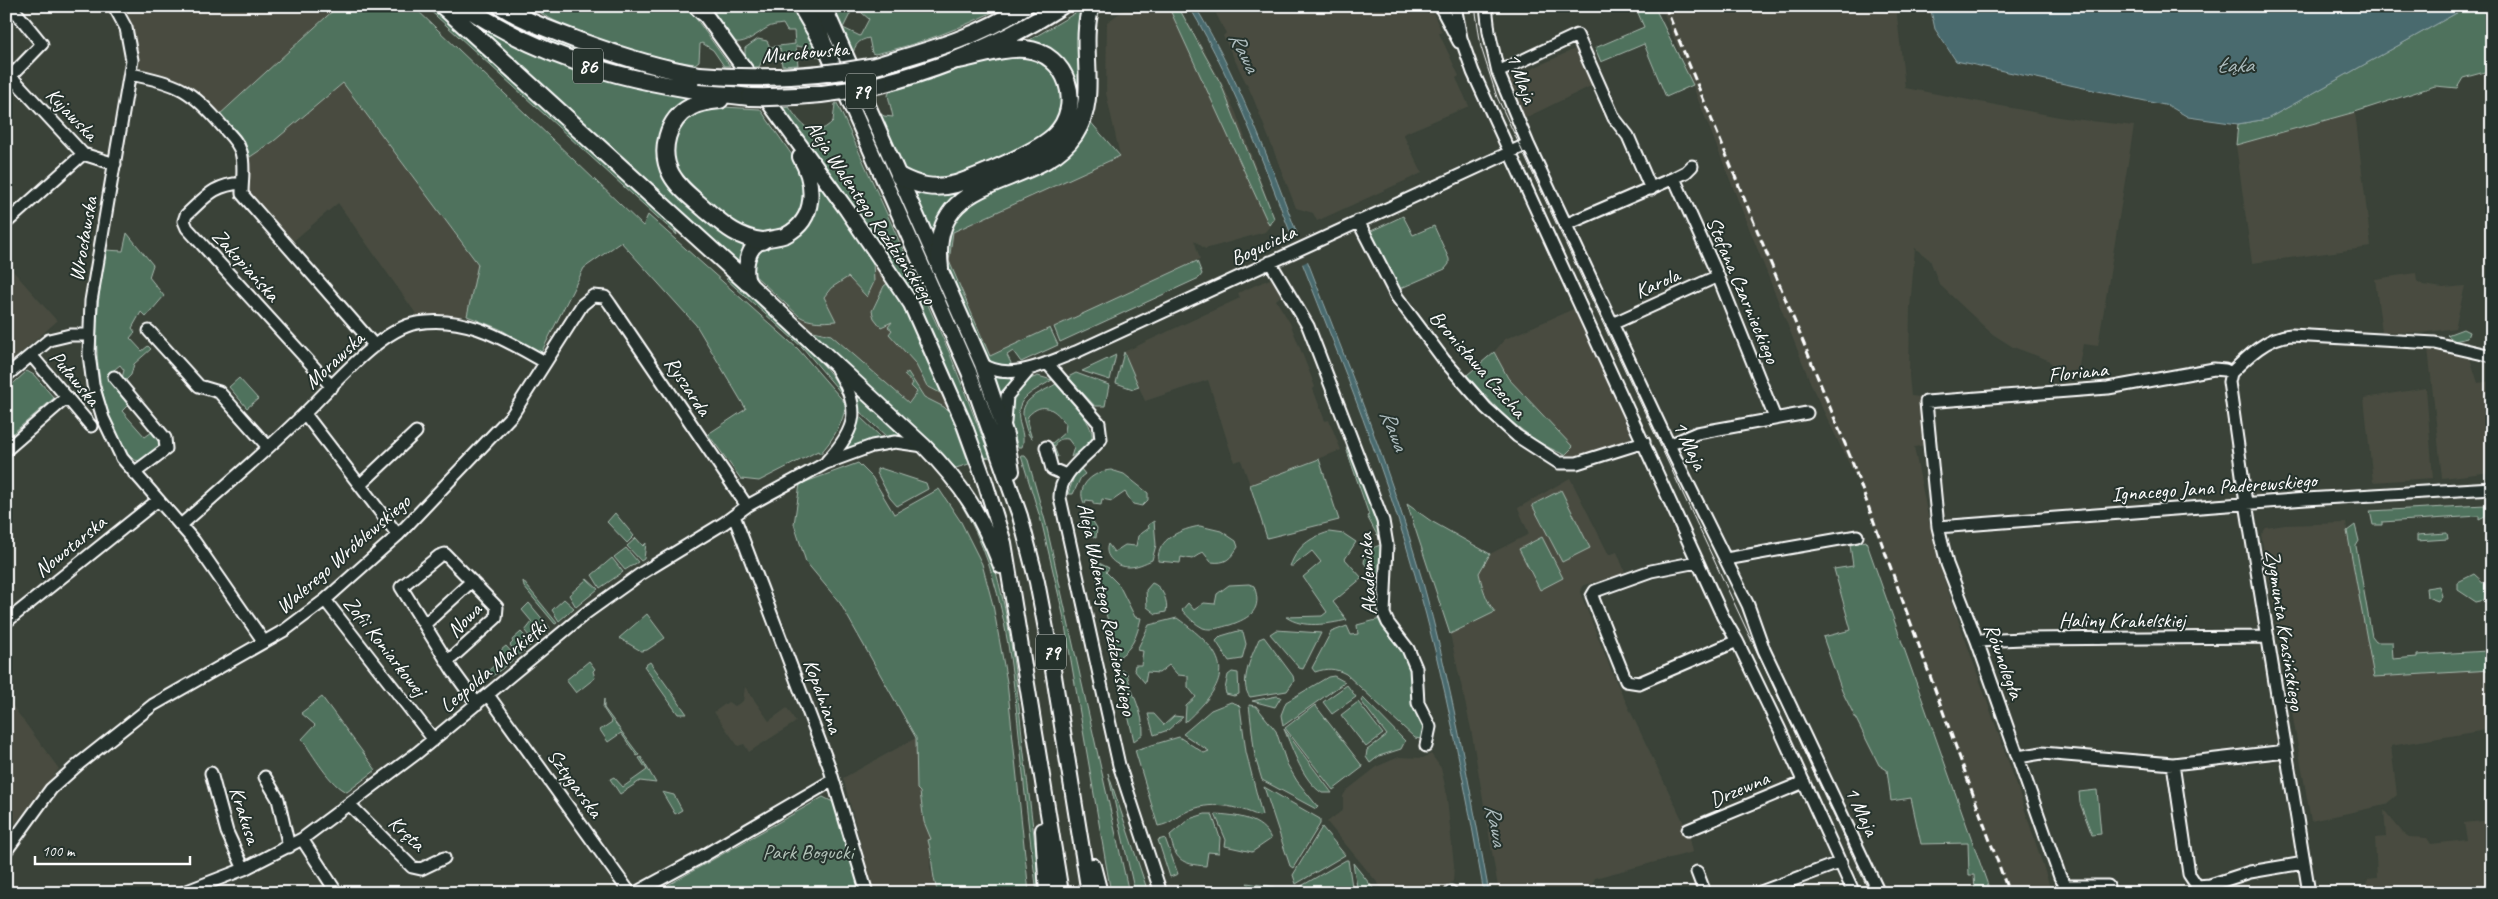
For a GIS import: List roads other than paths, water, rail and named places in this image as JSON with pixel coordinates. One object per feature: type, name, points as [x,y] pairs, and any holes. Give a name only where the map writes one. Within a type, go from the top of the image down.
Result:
[{"type":"highway","points":[[443,6],[748,283]]},
{"type":"highway","name":"86","points":[[464,6],[540,47],[588,66],[655,84],[722,97]]},
{"type":"highway","name":"86","points":[[501,6],[549,30],[581,41]]},
{"type":"highway","points":[[524,6],[581,41]]},
{"type":"highway","points":[[801,6],[826,50]]},
{"type":"highway","name":"Murckowska","points":[[581,41],[628,59],[700,75],[748,78],[787,77],[841,72],[875,66],[957,41],[1025,6]]},
{"type":"highway","name":"Murckowska","points":[[722,97],[806,96],[853,91],[917,75],[958,60],[1014,34],[1061,6]]},
{"type":"highway","points":[[940,268],[938,253],[940,235],[948,216],[957,205],[972,193],[1052,156],[1075,133],[1086,107],[1087,25],[1090,6]]},
{"type":"highway","points":[[899,176],[927,187],[942,187],[956,184],[1046,143],[1062,125],[1070,106],[1069,90],[1060,68],[1048,57],[1024,49],[958,60]]},
{"type":"highway","points":[[722,97],[690,107],[676,119],[666,141],[668,165],[679,184],[725,226],[742,236],[762,241]]},
{"type":"main road","name":"Aleja Walentego Roździeńskiego","points":[[812,6],[826,50],[969,372],[1020,516],[1038,582],[1089,893]]},
{"type":"main road","name":"79","points":[[824,6],[982,364],[1006,435],[1020,516]]},
{"type":"main road","name":"Aleja Walentego Roździeńskiego","points":[[700,8],[781,118],[911,304],[944,377],[985,482],[1004,543],[1061,893]]},
{"type":"main road","points":[[781,118],[808,171],[812,200],[803,220],[796,228],[781,237],[762,241],[746,260],[748,283],[950,472],[974,506],[990,537],[1010,586]]},
{"type":"main road","points":[[1037,747],[1047,893]]},
{"type":"main road","points":[[1073,790],[1100,893]]},
{"type":"street","name":"Kujawska","points":[[11,6],[42,44],[8,73],[83,154],[115,164]]},
{"type":"street","name":"Wrocławska","points":[[114,6],[129,36],[132,60],[91,301],[88,335],[91,372],[98,401],[114,442],[134,473],[207,557],[264,642]]},
{"type":"street","name":"1 Maja","points":[[1440,6],[1466,54],[1697,562],[1804,782],[1854,893]]},
{"type":"street","name":"1 Maja","points":[[1455,6],[1466,54]]},
{"type":"street","name":"1 Maja","points":[[1486,6],[1488,32],[1498,72],[1528,144],[1668,445],[1748,605],[1764,650],[1879,893]]},
{"type":"street","points":[[1498,72],[1577,35],[1614,118],[1628,136],[1651,189]]},
{"type":"street","name":"Zakopiańska","points":[[130,74],[162,80],[179,87],[204,105],[238,144],[242,153],[242,194],[375,346]]},
{"type":"street","name":"Bogucicka","points":[[982,364],[998,371],[1030,369],[1085,348],[1528,144]]},
{"type":"street","points":[[6,223],[83,154]]},
{"type":"street","points":[[1565,226],[1651,189],[1686,172],[1692,166]]},
{"type":"street","name":"Stefana Czarnieckiego","points":[[1674,178],[1718,276],[1775,418]]},
{"type":"street","name":"Zakopiańska","points":[[242,183],[226,184],[216,188],[186,215],[184,220],[187,228],[332,387]]},
{"type":"street","name":"Bronisława Czecha","points":[[1358,221],[1397,297],[1444,360],[1486,408],[1517,436],[1559,464],[1577,463],[1644,442]]},
{"type":"street","name":"Akademicka","points":[[1270,262],[1308,326],[1383,521],[1388,545],[1384,614],[1413,660],[1418,703],[1430,727],[1426,746]]},
{"type":"street","name":"Karola","points":[[1612,324],[1718,276]]},
{"type":"street","name":"Walerego Wróblewskiego","points":[[6,851],[51,790],[80,764],[153,705],[285,630],[324,600],[398,534],[512,415],[582,305],[593,296]]},
{"type":"street","name":"Ryszarda","points":[[593,296],[604,298],[610,304],[747,506]]},
{"type":"street","name":"Morawska","points":[[181,525],[305,414],[375,346],[395,332],[416,323],[453,322],[487,330],[545,362]]},
{"type":"street","points":[[149,331],[199,386],[219,392],[268,448]]},
{"type":"street","name":"Puławska","points":[[6,376],[49,340],[70,335],[88,335]]},
{"type":"street","points":[[2231,373],[2267,342],[2291,335],[2422,341],[2453,346],[2492,356]]},
{"type":"street","name":"Puławska","points":[[31,355],[91,426]]},
{"type":"street","name":"Leopolda Markiefki","points":[[826,463],[846,437],[854,414],[851,395],[832,362]]},
{"type":"street","name":"Aleja Walentego Roździeńskiego","points":[[1047,363],[1099,423],[1101,439],[1092,451],[1066,475],[1060,490],[1061,501],[1118,758],[1161,893]]},
{"type":"street","points":[[1006,435],[1004,409],[1007,396],[1030,369]]},
{"type":"street","name":"Floriana","points":[[1926,402],[2108,388],[2214,369],[2225,370],[2231,373]]},
{"type":"street","name":"Zygmunta Krasińskiego","points":[[2231,373],[2229,382],[2246,503],[2309,893]]},
{"type":"street","points":[[114,378],[165,438],[166,449],[134,473]]},
{"type":"street","points":[[6,450],[67,397]]},
{"type":"street","name":"Równoległa","points":[[1926,402],[1938,527],[1947,564],[1977,641],[2060,877],[2066,886],[2108,886]]},
{"type":"street","points":[[1668,445],[1697,433],[1807,412]]},
{"type":"street","points":[[305,414],[398,534]]},
{"type":"street","name":"Walerego Wróblewskiego","points":[[360,485],[416,432]]},
{"type":"street","name":"Leopolda Markiefki","points":[[182,893],[244,869],[302,839],[350,805],[434,740],[586,613],[642,573],[747,506],[826,463],[885,443],[901,442],[924,446]]},
{"type":"street","points":[[1046,447],[1052,469],[1066,475]]},
{"type":"street","name":"Ignacego Jana Paderewskiego","points":[[1938,527],[2246,503],[2492,488]]},
{"type":"street","name":"Nowotarska","points":[[6,622],[158,500]]},
{"type":"street","name":"Kopalniana","points":[[734,516],[833,780],[867,893]]},
{"type":"street","points":[[1726,560],[1857,536]]},
{"type":"street","name":"Nowa","points":[[447,662],[496,618],[498,613],[497,607],[445,554],[439,556],[401,587],[447,662],[477,704]]},
{"type":"street","points":[[1697,562],[1651,571],[1594,591],[1592,596],[1626,681],[1632,684],[1639,683],[1737,642]]},
{"type":"street","name":"Nowa","points":[[425,624],[472,581]]},
{"type":"street","name":"Zofii Koniarkowej","points":[[324,600],[434,740]]},
{"type":"street","name":"Haliny Krahelskiej","points":[[1977,641],[2268,637]]},
{"type":"street","name":"Sztygarska","points":[[488,695],[630,893]]},
{"type":"street","points":[[2018,757],[2053,754],[2173,764],[2286,751]]},
{"type":"street","points":[[2173,764],[2189,874],[2197,886],[2210,885],[2250,872],[2304,863]]},
{"type":"street","name":"Krakusa","points":[[211,773],[227,832],[244,869]]},
{"type":"street","points":[[265,777],[278,799],[288,847]]},
{"type":"street","points":[[635,893],[696,860],[833,780]]},
{"type":"street","name":"Drzewna","points":[[1688,830],[1804,782]]},
{"type":"street","name":"Kręta","points":[[350,805],[412,867],[421,869],[444,858]]},
{"type":"street","points":[[302,839],[337,893]]},
{"type":"street","points":[[1758,893],[1841,862]]},
{"type":"street","points":[[1697,872],[1705,893]]},
{"type":"water","points":[[1189,6],[1195,6],[1213,37],[1258,133],[1354,381],[1397,499],[1422,579],[1442,657],[1489,893],[1484,893],[1462,773],[1426,614],[1403,535],[1377,457],[1251,133],[1223,69]]},
{"type":"water","name":"Łąka","points":[[1930,6],[2469,6],[2267,119],[2238,124],[2188,117],[2169,106],[1956,61],[1935,29]]},
{"type":"tram line","points":[[1475,6],[1481,47],[1497,97],[1870,893]]},
{"type":"railway","points":[[1665,6],[1850,456],[2009,893]]},
{"type":"water label","name":"Rawa","points":[[1244,52]]},
{"type":"water label","name":"Rawa","points":[[1394,430]]},
{"type":"water label","name":"Rawa","points":[[1496,825]]},
{"type":"park label","name":"Park Bogucki","points":[[808,852]]}]
